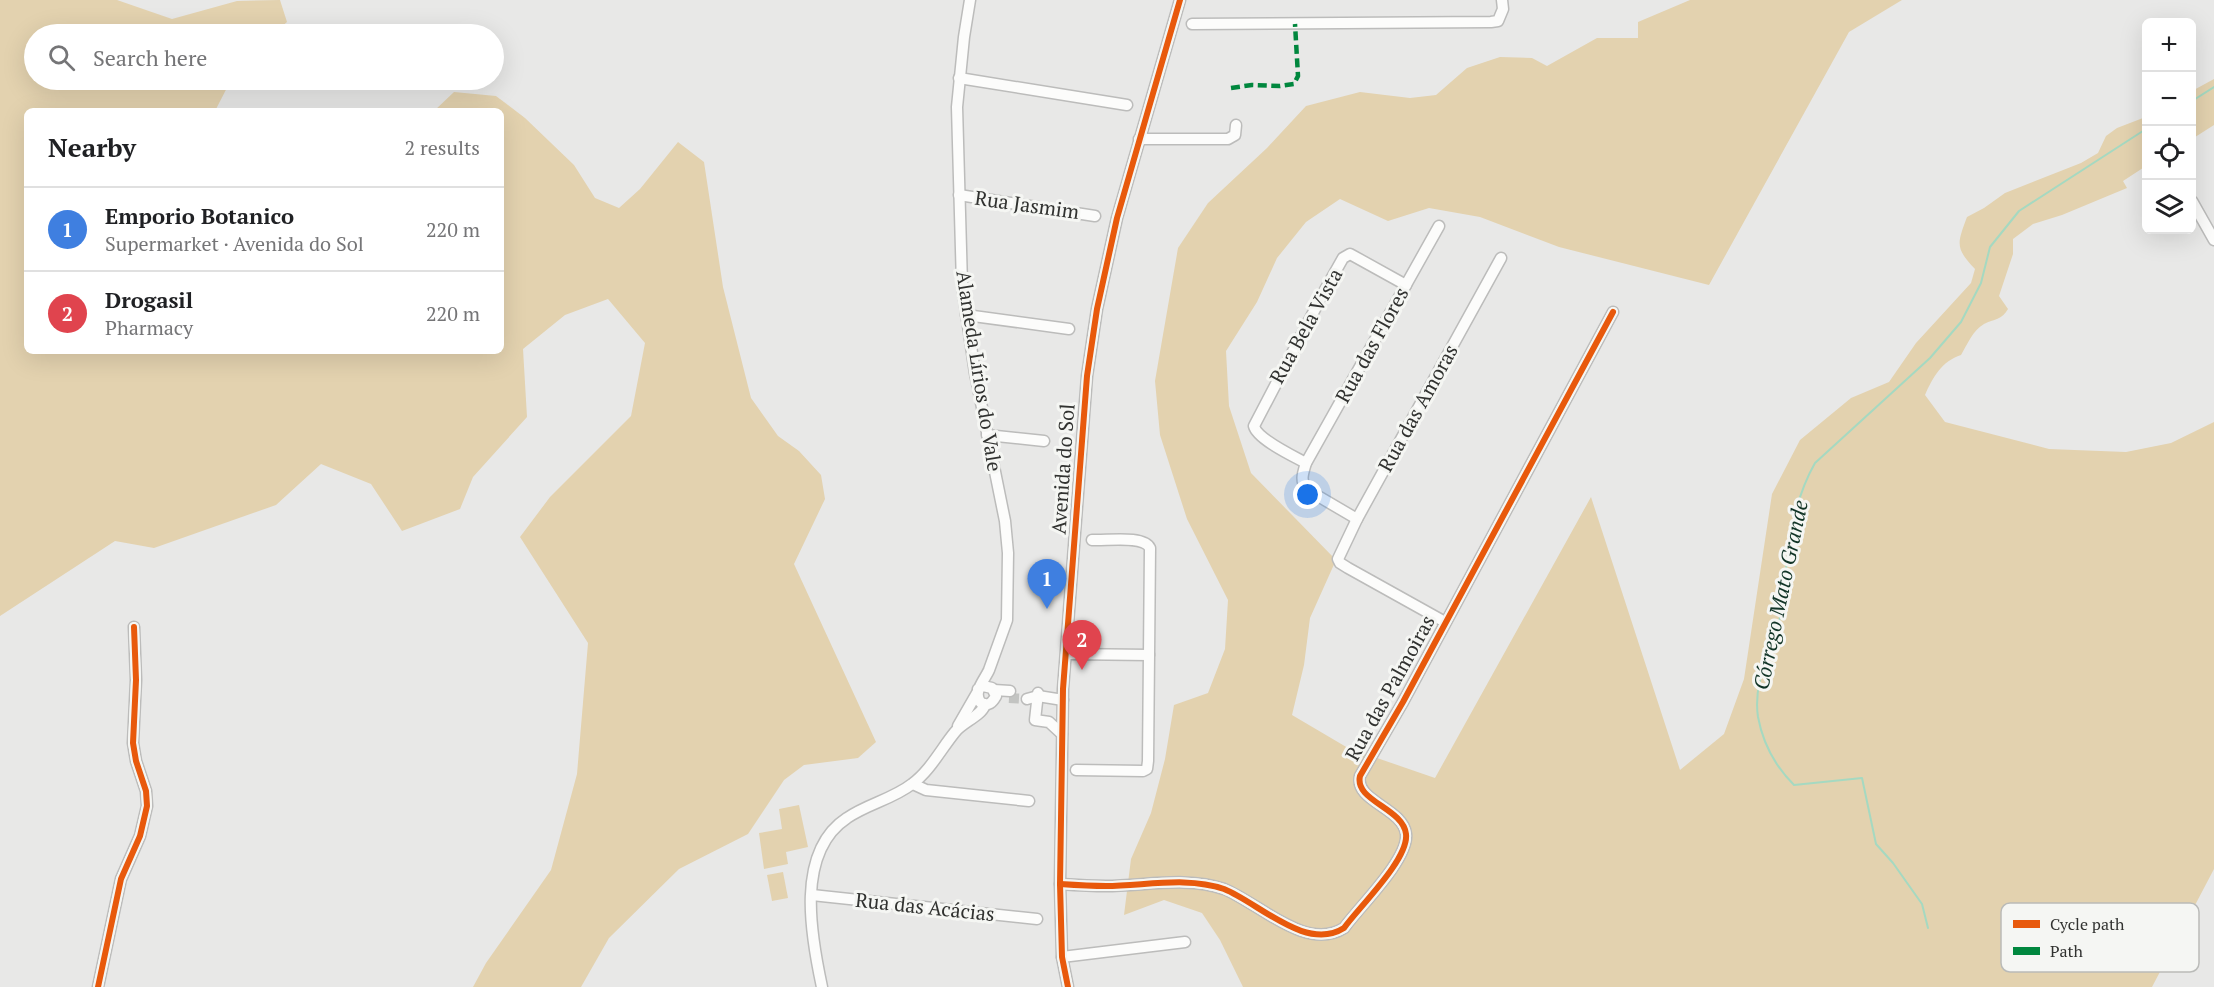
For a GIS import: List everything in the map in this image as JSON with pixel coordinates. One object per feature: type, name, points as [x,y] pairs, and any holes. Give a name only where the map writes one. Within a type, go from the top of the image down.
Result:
[{"type":"street","name":"Alameda Lírios do Vale","points":[[957,729],[989,670],[1007,620],[1008,553],[1005,521],[966,315],[960,245],[957,117],[959,78],[970,0]]},
{"type":"street","name":"Avenida do Sol","points":[[1068,987],[1062,957],[1060,884],[1063,694],[1085,398],[1092,339],[1111,245],[1180,0]]},
{"type":"street","points":[[1192,24],[1491,22],[1498,21],[1503,9],[1502,0]]},
{"type":"street","points":[[959,78],[1127,105]]},
{"type":"street","points":[[1139,139],[1228,139],[1235,135],[1236,124]]},
{"type":"street","name":"Rua Jasmim","points":[[959,195],[1095,216]]},
{"type":"street","points":[[2196,208],[2214,240]]},
{"type":"street","name":"Rua das Flores","points":[[1306,463],[1438,226]]},
{"type":"street","name":"Rua Bela Vista","points":[[1306,463],[1262,437],[1254,430],[1254,426],[1325,290],[1346,255],[1354,255],[1406,285]]},
{"type":"street","name":"Rua das Amoras","points":[[1445,622],[1342,565],[1338,559],[1357,519],[1501,258]]},
{"type":"street","name":"Rua das Palmoiras","points":[[1060,884],[1106,886],[1190,883],[1215,886],[1238,896],[1297,930],[1320,935],[1336,933],[1344,928],[1390,872],[1405,846],[1406,834],[1403,824],[1369,797],[1360,787],[1359,782],[1614,312]]},
{"type":"street","points":[[966,315],[1069,329]]},
{"type":"street","points":[[987,435],[1044,441]]},
{"type":"street","points":[[1306,463],[1302,480],[1306,489],[1357,519]]},
{"type":"street","points":[[1076,770],[1147,769],[1148,544],[1141,540],[1092,540]]},
{"type":"street","points":[[98,987],[121,879],[140,836],[147,806],[146,791],[136,761],[133,743],[136,680],[134,627]]},
{"type":"street","name":"Alameda Lírios do Vale","points":[[994,692],[1003,634]]},
{"type":"street","points":[[1067,654],[1149,655]]},
{"type":"street","points":[[985,705],[978,700],[978,691],[988,686],[994,692],[1010,694]]},
{"type":"street","points":[[822,987],[811,929],[814,865],[826,840],[838,824],[848,817],[914,784],[957,729],[982,711],[985,705],[993,702],[994,692]]},
{"type":"street","points":[[1035,718],[1033,695],[1058,692],[1063,694]]},
{"type":"street","points":[[1035,718],[1063,718]]},
{"type":"street","points":[[1035,718],[1049,722],[1062,734]]},
{"type":"street","points":[[914,784],[926,790],[1029,801]]},
{"type":"street","name":"Rua das Acácias","points":[[812,895],[1037,919]]},
{"type":"street","points":[[1062,957],[1185,942]]},
{"type":"shaded area","points":[[0,0],[117,0],[172,19],[237,1],[280,0],[287,22],[285,24],[24,24],[24,90],[226,90],[217,108],[24,108],[24,354],[504,354],[504,108],[437,108],[454,92],[496,96],[525,118],[574,165],[595,198],[619,208],[640,189],[678,142],[704,162],[723,287],[751,398],[778,436],[799,451],[821,475],[825,499],[794,564],[876,742],[858,758],[804,765],[784,780],[748,834],[679,869],[609,938],[581,987],[473,987],[486,963],[551,870],[577,774],[588,643],[520,537],[550,497],[631,416],[645,343],[608,299],[565,315],[523,349],[527,417],[473,477],[460,509],[402,531],[371,484],[321,464],[276,505],[154,548],[115,541],[0,616]]},
{"type":"shaded area","points":[[1690,0],[1902,0],[1849,32],[1709,285],[1559,247],[1480,217],[1429,208],[1388,221],[1340,199],[1306,222],[1277,258],[1257,302],[1226,351],[1229,406],[1251,473],[1336,560],[1310,618],[1304,665],[1292,715],[1348,748],[1435,778],[1591,497],[1680,770],[1724,734],[1744,679],[1772,494],[1800,440],[1851,398],[1889,382],[1916,343],[1971,283],[1975,269],[1964,256],[1960,245],[1967,217],[2005,193],[2081,163],[2098,153],[2106,136],[2117,128],[2142,118],[2142,169],[2123,181],[2127,188],[2062,215],[2033,224],[2013,239],[2013,254],[1999,296],[2008,309],[2006,313],[1977,330],[1961,355],[1948,361],[1939,370],[1925,395],[1945,422],[2049,449],[2126,452],[2171,443],[2214,422],[2214,869],[2196,903],[2001,903],[2001,972],[2160,972],[2152,987],[1243,987],[1220,940],[1202,913],[1164,900],[1124,915],[1131,859],[1151,813],[1165,759],[1174,705],[1208,693],[1225,649],[1228,600],[1187,519],[1160,435],[1155,381],[1178,248],[1208,203],[1267,148],[1306,106],[1360,92],[1410,98],[1436,95],[1467,68],[1500,57],[1532,58],[1547,66],[1597,38],[1638,38],[1638,22]]},
{"type":"shaded area","points":[[2214,79],[2214,125],[2196,136],[2196,126],[2196,89]]},
{"type":"shaded area","points":[[799,805],[808,847],[786,852],[788,864],[764,869],[759,833],[782,829],[779,809]]},
{"type":"shaded area","points":[[783,872],[788,898],[772,901],[767,875]]},
{"type":"waterway","name":"Córrego Mato Grande","points":[[2196,98],[2214,87]]},
{"type":"waterway","name":"Córrego Mato Grande","points":[[1928,928],[1922,904],[1893,863],[1876,844],[1862,778],[1794,785],[1781,770],[1763,736],[1758,717],[1758,688],[1780,619],[1789,548],[1798,504],[1815,463],[1930,358],[1961,322],[1981,283],[1990,247],[2019,211],[2142,132]]},
{"type":"tunnel","points":[[1009,698],[1027,699]]},
{"type":"marked path","points":[[1231,88],[1294,84],[1298,76],[1295,24]]},
{"type":"cycle path","points":[[1068,987],[1062,957],[1060,884],[1063,689],[1087,376],[1097,309],[1117,218],[1180,0]]},
{"type":"cycle path","points":[[1060,884],[1106,886],[1180,882],[1210,885],[1238,896],[1299,930],[1314,934],[1329,934],[1344,928],[1392,869],[1405,844],[1406,834],[1403,825],[1397,817],[1364,792],[1360,785],[1360,776],[1403,702],[1613,312]]},
{"type":"cycle path","points":[[98,987],[121,879],[140,836],[147,806],[146,791],[136,761],[133,743],[136,680],[134,627]]},
{"type":"place","name":"Emporio Botanico","points":[[1047,609]]},
{"type":"place","name":"Drogasil","points":[[1082,670]]}]
